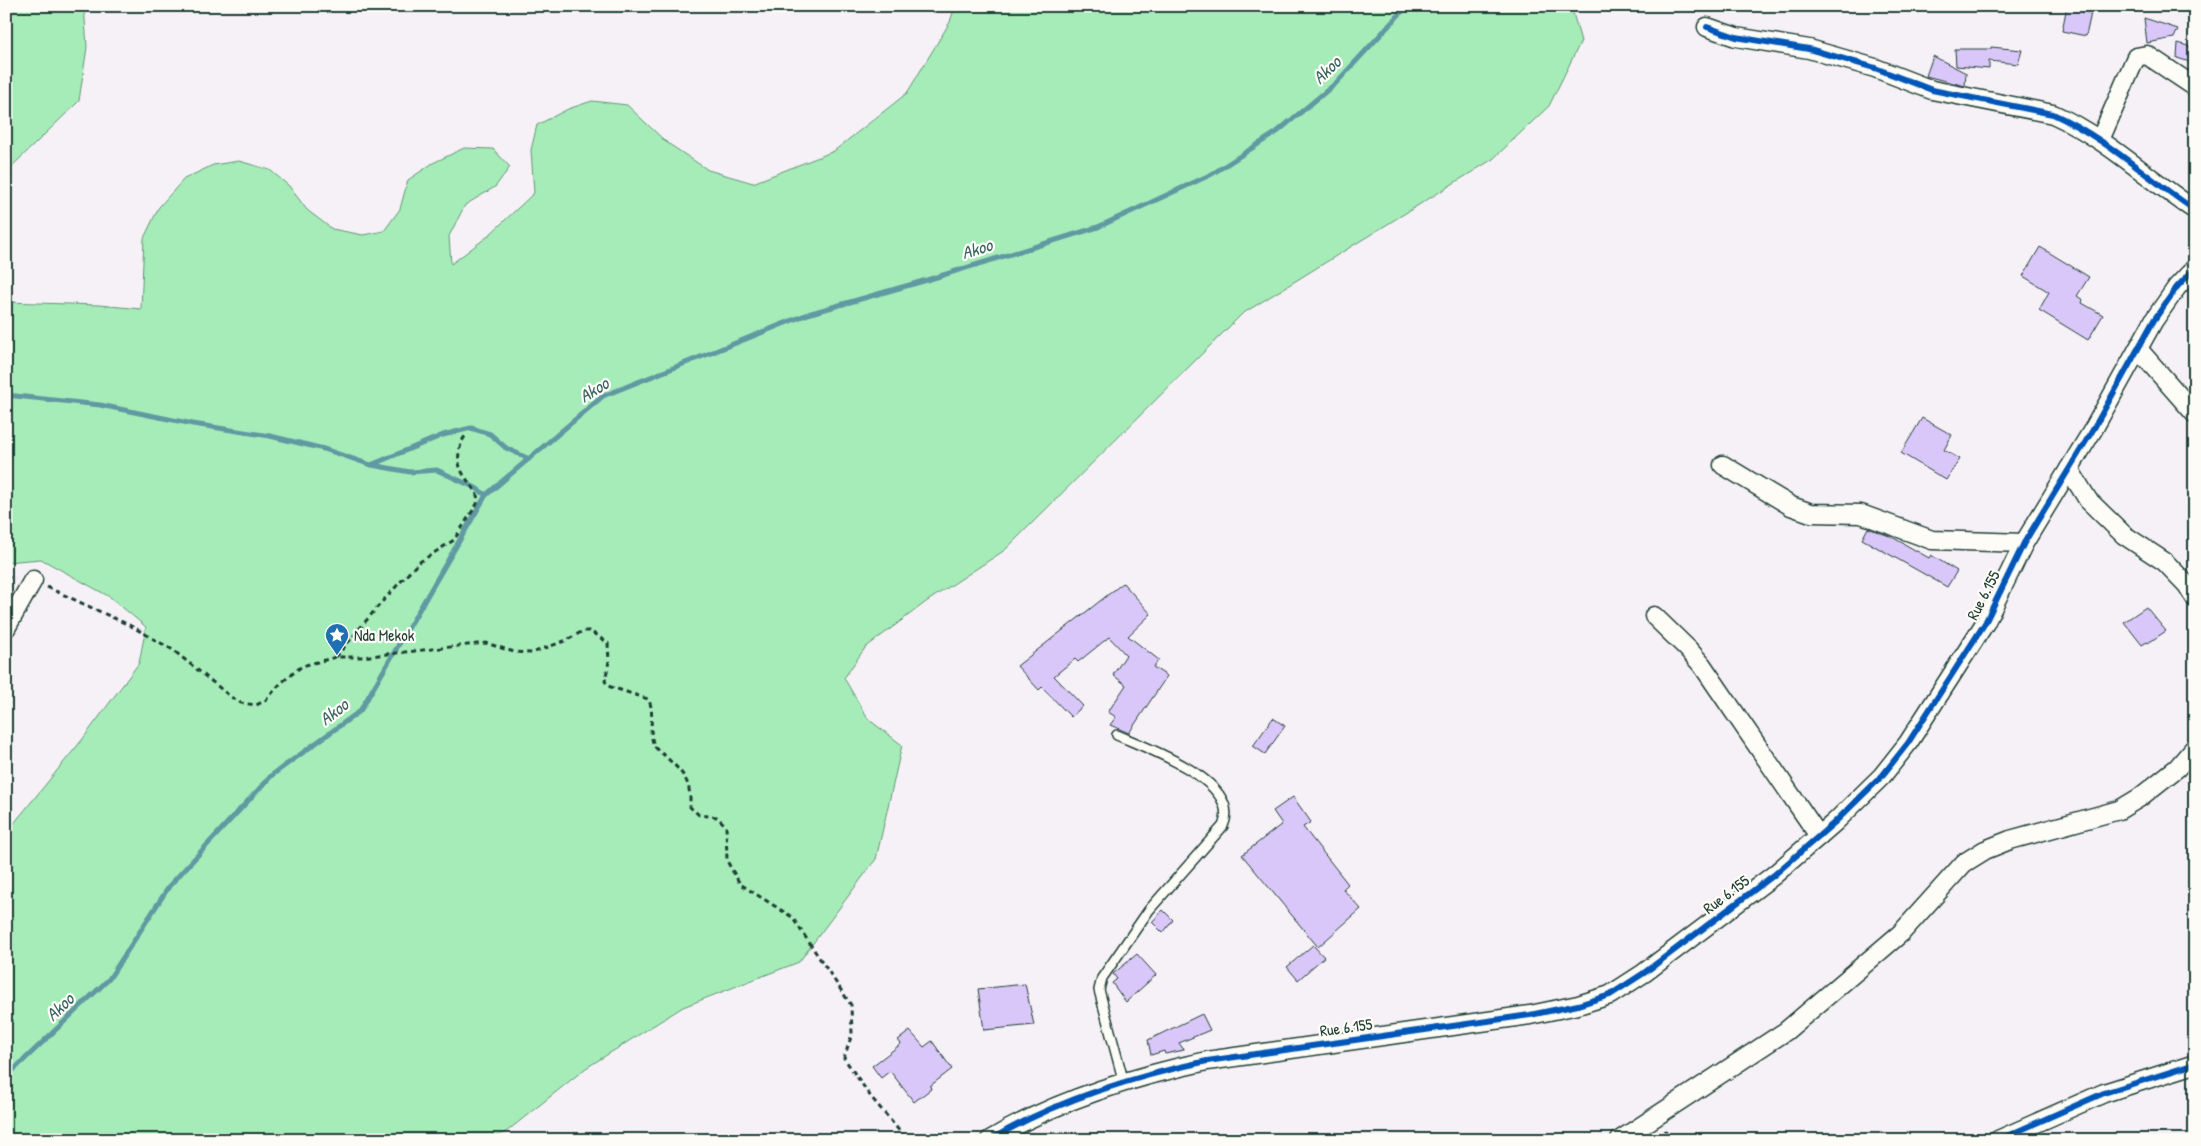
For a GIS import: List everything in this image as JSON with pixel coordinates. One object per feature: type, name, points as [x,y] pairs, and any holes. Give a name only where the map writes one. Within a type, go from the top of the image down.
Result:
[{"type":"street","points":[[1707,27],[1736,38],[1809,49],[1875,68],[1932,90],[2053,114],[2100,140],[2195,210]]},
{"type":"street","points":[[2100,140],[2136,58],[2140,55],[2147,55],[2195,87]]},
{"type":"street","name":"Rue 6.155","points":[[990,1140],[1034,1115],[1164,1070],[1207,1061],[1530,1015],[1578,1005],[1610,995],[1688,941],[1774,876],[1819,836],[1882,776],[1908,743],[1986,623],[2024,543],[2069,469],[2154,320],[2177,287],[2195,268]]},
{"type":"street","points":[[2138,349],[2195,414]]},
{"type":"street","points":[[1723,465],[1791,506],[1811,513],[1861,514],[1932,540],[2024,543]]},
{"type":"street","points":[[2069,469],[2088,500],[2124,535],[2164,562],[2187,585],[2195,598]]},
{"type":"street","points":[[6,628],[33,580]]},
{"type":"street","points":[[1654,616],[1688,648],[1702,665],[1819,836]]},
{"type":"street","points":[[1620,1140],[1786,1031],[1901,933],[1964,863],[1985,850],[2010,840],[2119,810],[2139,798],[2177,768],[2195,747]]},
{"type":"street","points":[[1998,1140],[2104,1093],[2195,1064]]},
{"type":"lane","points":[[1117,735],[1182,765],[1214,788],[1221,796],[1226,808],[1227,818],[1223,826],[1149,910],[1102,978],[1099,990],[1124,1083]]},
{"type":"path","points":[[336,657],[380,604],[418,563],[454,540],[477,504],[479,498],[477,493],[464,478],[458,462],[460,448],[467,434]]},
{"type":"path","points":[[6,577],[33,580],[131,626],[173,650],[210,682],[241,703],[256,705],[265,701],[281,683],[302,666],[336,657],[361,657],[486,643],[514,652],[532,653],[567,640],[583,631],[590,631],[608,643],[609,661],[605,681],[608,686],[648,699],[652,706],[649,724],[655,746],[684,773],[690,790],[690,807],[698,815],[717,817],[726,826],[727,861],[740,884],[792,917],[851,1005],[852,1034],[844,1058],[871,1097],[907,1140]]},
{"type":"green space","points":[[6,6],[84,6],[87,47],[79,101],[6,172]]},
{"type":"green space","points":[[955,6],[1053,6],[1077,12],[1167,6],[1571,6],[1581,41],[1549,106],[1493,159],[1242,314],[1005,550],[926,602],[865,648],[844,678],[868,719],[902,745],[876,859],[799,962],[683,1007],[586,1068],[506,1132],[488,1140],[6,1140],[6,833],[82,740],[139,663],[146,627],[110,597],[41,559],[6,562],[6,302],[99,305],[141,309],[144,238],[159,207],[184,179],[213,165],[239,161],[270,170],[289,186],[307,210],[332,229],[363,235],[384,231],[400,209],[408,180],[433,163],[464,148],[493,149],[510,167],[495,187],[465,205],[449,236],[451,264],[487,237],[534,193],[531,150],[537,125],[568,109],[592,101],[627,105],[666,142],[708,170],[753,183],[834,151],[907,93],[950,22]]},
{"type":"building","points":[[2067,6],[2083,6],[2082,12],[2091,13],[2086,36],[2062,31]]},
{"type":"building","points":[[2144,18],[2178,29],[2174,38],[2147,43]]},
{"type":"building","points":[[2178,43],[2191,47],[2190,62],[2177,58]]},
{"type":"building","points":[[1991,47],[2022,50],[2018,64],[1989,61],[1989,69],[1956,66],[1955,49],[1991,49]]},
{"type":"building","points":[[1933,56],[1966,73],[1965,86],[1926,76]]},
{"type":"building","points":[[2040,247],[2089,277],[2077,296],[2083,300],[2082,303],[2103,315],[2088,340],[2039,310],[2049,292],[2023,276]]},
{"type":"building","points":[[1922,418],[1952,435],[1944,450],[1960,459],[1946,480],[1901,453]]},
{"type":"building","points":[[1868,528],[1892,537],[1929,558],[1931,555],[1957,571],[1947,587],[1862,539]]},
{"type":"building","points":[[1123,583],[1151,614],[1128,636],[1159,660],[1153,667],[1167,676],[1129,733],[1110,725],[1116,717],[1108,712],[1126,685],[1113,675],[1126,655],[1109,637],[1078,662],[1075,659],[1054,676],[1083,706],[1071,717],[1042,687],[1039,690],[1017,666]]},
{"type":"building","points":[[2146,607],[2166,631],[2142,645],[2124,622]]},
{"type":"building","points":[[1273,718],[1285,726],[1265,754],[1253,746]]},
{"type":"building","points":[[1293,797],[1311,822],[1303,827],[1348,884],[1343,889],[1361,909],[1318,947],[1242,855],[1282,824],[1273,811]]},
{"type":"building","points":[[1163,910],[1173,920],[1163,933],[1152,922]]},
{"type":"building","points":[[1313,945],[1324,957],[1298,980],[1287,967]]},
{"type":"building","points":[[1137,954],[1156,975],[1126,1002],[1112,983],[1117,979],[1113,974]]},
{"type":"building","points":[[1025,984],[1034,1025],[984,1030],[978,989]]},
{"type":"building","points":[[1202,1014],[1210,1030],[1179,1043],[1184,1050],[1165,1054],[1164,1051],[1151,1055],[1148,1040]]},
{"type":"building","points":[[910,1031],[924,1047],[932,1041],[952,1069],[930,1086],[931,1089],[914,1102],[890,1071],[881,1078],[872,1066],[901,1044],[898,1040]]},
{"type":"waterway","name":"Akoo","points":[[6,1077],[109,979],[170,885],[272,775],[360,711],[486,495],[603,396],[808,314],[927,280],[1098,227],[1212,174],[1277,132],[1336,83],[1407,6]]},
{"type":"waterway","points":[[6,395],[100,405],[193,424],[270,436],[324,449],[371,465],[443,435],[471,428],[490,434],[506,448],[529,459]]},
{"type":"waterway","points":[[372,465],[410,472],[437,470],[476,488],[486,495]]},
{"type":"cycle path","points":[[1707,27],[1736,37],[1809,49],[1875,68],[1932,90],[2053,114],[2109,146],[2195,210]]},
{"type":"cycle path","points":[[990,1140],[1041,1113],[1123,1082],[1151,1074],[1207,1061],[1530,1015],[1578,1005],[1610,995],[1644,973],[1774,875],[1835,822],[1882,776],[1908,743],[1985,623],[2024,543],[2094,428],[2154,320],[2177,287],[2195,268]]},
{"type":"cycle path","points":[[1998,1140],[2104,1093],[2195,1064]]},
{"type":"place","name":"Nda Mekok","points":[[337,656]]}]
